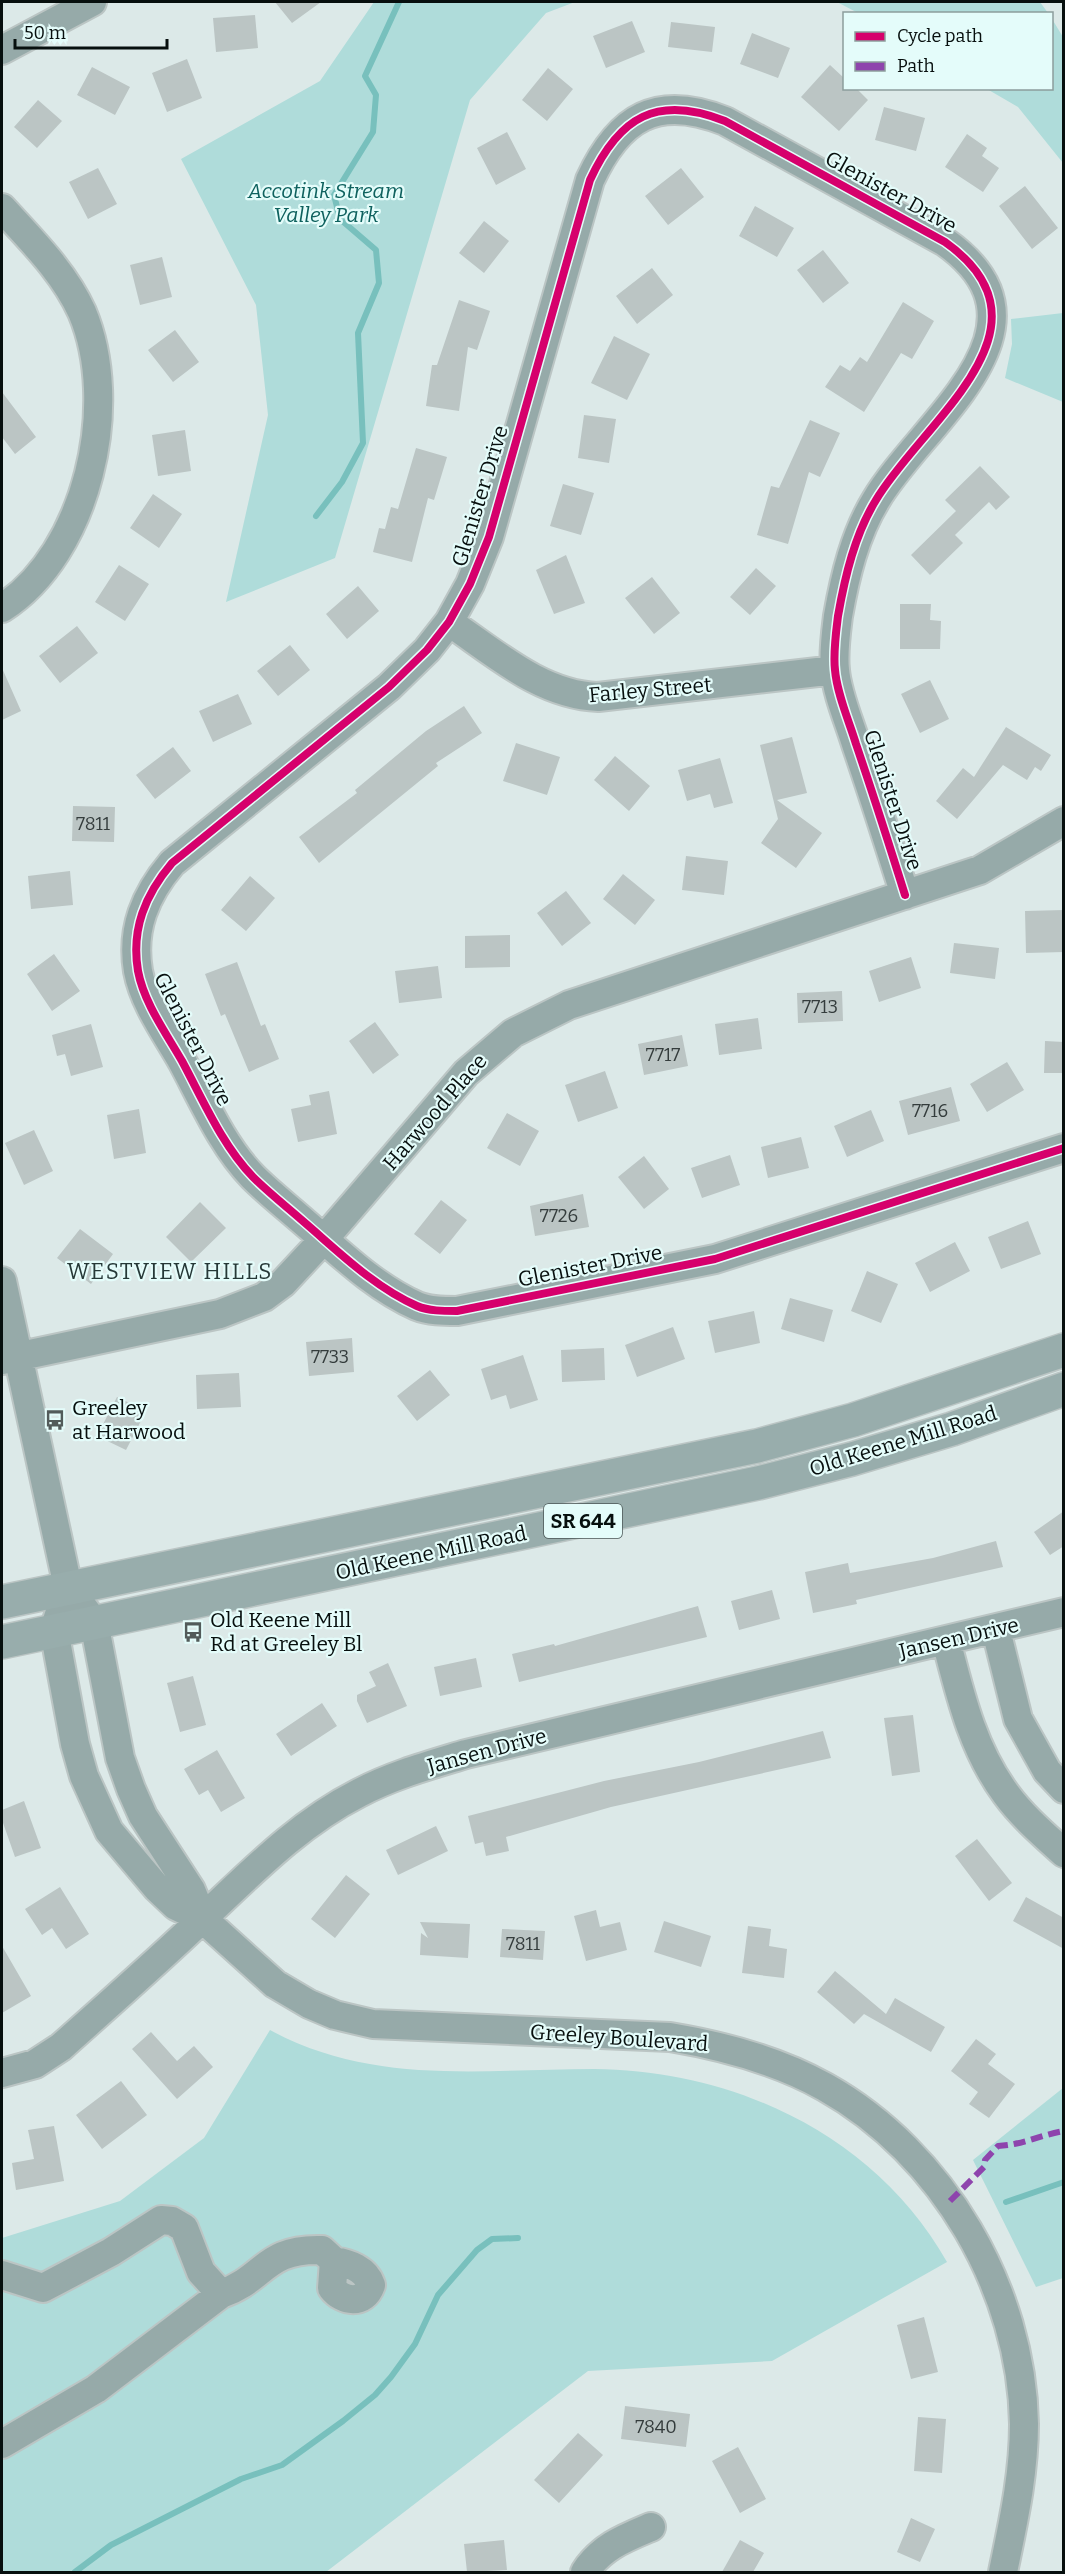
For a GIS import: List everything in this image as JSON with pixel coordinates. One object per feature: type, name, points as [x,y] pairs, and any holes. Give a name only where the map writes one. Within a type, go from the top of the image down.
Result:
[{"type":"main road","name":"Old Keene Mill Road","points":[[2,1602],[757,1446],[853,1420],[1064,1350]]},
{"type":"main road","name":"Old Keene Mill Road","points":[[2,1642],[758,1483],[852,1459],[952,1429],[1064,1389]]},
{"type":"street","points":[[2,50],[92,2]]},
{"type":"street","name":"Glenister Drive","points":[[905,895],[835,670],[838,617],[852,554],[862,527],[891,477],[976,372],[987,348],[992,325],[985,288],[962,254],[945,242],[725,122],[704,112],[680,109],[649,114],[618,132],[603,152],[590,180],[489,537],[470,584],[449,622],[427,650],[389,687],[172,863],[154,884],[143,906],[136,939],[138,972],[149,1003],[224,1138],[252,1176],[324,1239],[397,1296],[419,1307],[435,1311],[457,1311],[715,1259],[1064,1148]]},
{"type":"street","points":[[2,208],[53,265],[74,296],[89,332],[96,363],[99,399],[95,442],[72,521],[52,558],[37,578],[2,608]]},
{"type":"street","name":"Farley Street","points":[[449,622],[542,684],[582,697],[598,698],[835,670]]},
{"type":"street","name":"Harwood Place","points":[[10,1358],[241,1308],[283,1283],[324,1239],[466,1073],[513,1033],[569,1005],[980,870],[1064,821]]},
{"type":"street","name":"Greeley Boulevard","points":[[2,1281],[10,1358],[68,1587],[94,1622],[120,1758],[143,1816],[191,1890],[202,1919]]},
{"type":"street","name":"Greeley Boulevard","points":[[68,1587],[54,1630],[75,1744],[84,1776],[109,1831],[157,1888],[176,1906],[202,1919],[275,1984],[309,2004],[335,2015],[373,2024],[670,2037],[716,2044],[767,2060],[824,2086],[867,2114],[914,2158],[949,2200],[981,2253],[1004,2308],[1018,2363],[1024,2424],[1018,2501],[1002,2572]]},
{"type":"street","name":"Jansen Drive","points":[[2,2073],[35,2064],[61,2047],[202,1919],[264,1859],[312,1821],[359,1793],[412,1770],[466,1754],[996,1630],[1064,1612]]},
{"type":"street","points":[[996,1630],[1018,1719],[1047,1771],[1064,1790]]},
{"type":"street","points":[[946,1640],[975,1741],[990,1770],[1027,1819],[1064,1853]]},
{"type":"street","points":[[2,2275],[43,2288],[111,2252],[161,2220],[172,2221],[184,2228],[201,2272],[221,2294]]},
{"type":"street","points":[[2,2444],[96,2390],[221,2294],[249,2279],[271,2260],[291,2251],[322,2250],[334,2261]]},
{"type":"street","points":[[585,2572],[612,2543],[651,2527]]},
{"type":"green space","name":"Accotink Stream Valley Park","points":[[374,2],[575,2],[546,13],[470,100],[335,558],[226,602],[268,415],[256,305],[181,159],[320,81]]},
{"type":"green space","points":[[837,2],[1040,2],[1047,12],[856,12]]},
{"type":"green space","points":[[1053,21],[1063,37],[1063,163],[1018,107],[989,90],[1053,90]]},
{"type":"green space","points":[[1064,313],[1063,402],[1005,378],[1012,344],[1011,319]]},
{"type":"green space","points":[[270,2030],[309,2048],[348,2060],[388,2067],[469,2071],[594,2069],[647,2072],[700,2082],[750,2098],[798,2119],[842,2146],[882,2179],[917,2218],[947,2262],[772,2361],[588,2371],[326,2572],[2,2572],[2,2238],[120,2201],[204,2138]]},
{"type":"green space","points":[[1063,2088],[1063,2278],[1036,2287],[973,2160]]},
{"type":"building","points":[[275,2],[321,2],[292,23]]},
{"type":"building","points":[[255,15],[258,48],[216,52],[213,18]]},
{"type":"building","points":[[632,21],[645,52],[606,68],[593,36]]},
{"type":"building","points":[[671,22],[715,27],[712,52],[668,47]]},
{"type":"building","points":[[752,33],[790,48],[778,78],[740,64]]},
{"type":"building","points":[[187,59],[202,98],[167,112],[152,73]]},
{"type":"building","points":[[830,65],[843,77],[843,90],[858,90],[868,100],[839,131],[801,97]]},
{"type":"building","points":[[92,67],[130,87],[115,115],[77,95]]},
{"type":"building","points":[[548,68],[573,89],[547,121],[522,100]]},
{"type":"building","points":[[38,100],[62,121],[37,148],[14,127]]},
{"type":"building","points":[[884,107],[925,118],[916,151],[875,140]]},
{"type":"building","points":[[507,132],[526,169],[496,185],[477,148]]},
{"type":"building","points":[[967,134],[987,148],[982,156],[999,168],[983,192],[945,167]]},
{"type":"building","points":[[98,168],[117,204],[88,219],[69,182]]},
{"type":"building","points":[[681,168],[704,197],[668,225],[645,196]]},
{"type":"building","points":[[1025,186],[1058,228],[1032,249],[999,206]]},
{"type":"building","points":[[755,206],[794,228],[777,257],[739,236]]},
{"type":"building","points":[[484,221],[509,241],[484,273],[459,253]]},
{"type":"building","points":[[823,250],[849,283],[823,303],[797,270]]},
{"type":"building","points":[[162,257],[172,297],[140,305],[130,265]]},
{"type":"building","points":[[652,268],[673,295],[637,324],[616,296]]},
{"type":"building","points":[[459,300],[490,311],[477,350],[468,347],[459,411],[426,406],[432,365],[437,365]]},
{"type":"building","points":[[903,302],[934,321],[912,359],[901,353],[864,412],[825,387],[840,365],[850,371],[860,357],[867,362]]},
{"type":"building","points":[[175,330],[199,362],[173,382],[148,350]]},
{"type":"building","points":[[614,336],[650,354],[627,400],[591,383]]},
{"type":"building","points":[[2,392],[36,437],[15,454],[2,437]]},
{"type":"building","points":[[584,415],[616,419],[609,463],[578,458]]},
{"type":"building","points":[[810,420],[840,433],[820,477],[809,472],[788,544],[757,535],[771,486],[779,488]]},
{"type":"building","points":[[185,430],[191,471],[158,476],[152,435]]},
{"type":"building","points":[[416,448],[447,457],[434,500],[428,498],[412,562],[373,552],[379,528],[385,529],[391,507],[398,509]]},
{"type":"building","points":[[980,466],[1010,497],[996,510],[989,502],[955,535],[963,543],[930,575],[911,555],[956,511],[945,500]]},
{"type":"building","points":[[563,484],[594,493],[581,535],[550,526]]},
{"type":"building","points":[[153,494],[182,514],[159,548],[130,528]]},
{"type":"building","points":[[566,555],[585,603],[554,614],[536,570]]},
{"type":"building","points":[[119,565],[149,584],[125,621],[95,602]]},
{"type":"building","points":[[756,568],[776,586],[750,615],[730,597]]},
{"type":"building","points":[[652,577],[680,613],[654,634],[625,598]]},
{"type":"building","points":[[358,586],[379,611],[347,639],[326,614]]},
{"type":"building","points":[[900,604],[931,604],[930,620],[941,621],[940,649],[900,649]]},
{"type":"building","points":[[77,626],[98,653],[60,683],[39,656]]},
{"type":"building","points":[[290,645],[310,670],[278,696],[257,671]]},
{"type":"building","points":[[2,668],[21,711],[2,720]]},
{"type":"building","points":[[930,680],[949,719],[920,733],[901,694]]},
{"type":"building","points":[[238,694],[252,724],[213,742],[199,711]]},
{"type":"building","points":[[464,706],[482,733],[436,763],[438,766],[319,863],[299,837],[357,793],[355,790],[426,731]]},
{"type":"building","points":[[1006,727],[1051,755],[1041,771],[1035,767],[1027,780],[1003,765],[957,819],[936,801],[963,768],[974,777]]},
{"type":"building","points":[[792,737],[807,793],[777,800],[822,833],[796,868],[761,843],[778,819],[760,745]]},
{"type":"building","points":[[516,743],[560,757],[547,795],[503,781]]},
{"type":"building","points":[[173,747],[191,771],[155,799],[136,775]]},
{"type":"building","points":[[615,756],[650,786],[629,811],[594,780]]},
{"type":"building","points":[[720,758],[733,803],[714,808],[710,794],[687,801],[678,770]]},
{"type":"building","points":[[73,806],[115,807],[114,842],[72,841]]},
{"type":"building","points":[[686,856],[728,861],[724,895],[682,890]]},
{"type":"building","points":[[70,871],[73,905],[31,909],[28,876]]},
{"type":"building","points":[[623,874],[655,900],[635,925],[603,899]]},
{"type":"building","points":[[250,876],[275,898],[246,931],[221,910]]},
{"type":"building","points":[[566,891],[591,923],[562,946],[537,913]]},
{"type":"building","points":[[1064,910],[1064,952],[1026,953],[1025,911]]},
{"type":"building","points":[[510,935],[510,967],[465,968],[465,936]]},
{"type":"building","points":[[954,943],[999,948],[995,979],[950,973]]},
{"type":"building","points":[[54,954],[80,991],[52,1011],[27,974]]},
{"type":"building","points":[[911,957],[921,988],[879,1002],[869,971]]},
{"type":"building","points":[[237,962],[261,1026],[265,1024],[279,1059],[249,1072],[225,1014],[221,1016],[205,974]]},
{"type":"building","points":[[438,966],[442,998],[399,1003],[395,971]]},
{"type":"building","points":[[842,991],[843,1021],[798,1023],[797,993]]},
{"type":"building","points":[[758,1018],[762,1049],[719,1055],[715,1024]]},
{"type":"building","points":[[375,1022],[399,1055],[373,1074],[349,1041]]},
{"type":"building","points":[[91,1024],[103,1067],[71,1076],[65,1054],[57,1056],[52,1035]]},
{"type":"building","points":[[682,1035],[688,1066],[644,1075],[638,1044]]},
{"type":"building","points":[[1045,1041],[1064,1042],[1064,1073],[1044,1073]]},
{"type":"building","points":[[1007,1062],[1024,1090],[987,1112],[970,1084]]},
{"type":"building","points":[[605,1071],[618,1108],[578,1122],[565,1085]]},
{"type":"building","points":[[951,1087],[960,1121],[908,1135],[899,1101]]},
{"type":"building","points":[[329,1091],[337,1134],[298,1142],[291,1109],[311,1105],[309,1095]]},
{"type":"building","points":[[139,1109],[146,1153],[114,1159],[107,1115]]},
{"type":"building","points":[[871,1110],[884,1141],[847,1157],[834,1126]]},
{"type":"building","points":[[507,1113],[539,1131],[520,1166],[487,1148]]},
{"type":"building","points":[[34,1130],[53,1171],[24,1185],[5,1143]]},
{"type":"building","points":[[801,1137],[809,1168],[768,1178],[761,1147]]},
{"type":"building","points":[[730,1155],[740,1185],[702,1198],[691,1168]]},
{"type":"building","points":[[644,1156],[669,1189],[644,1209],[618,1177]]},
{"type":"building","points":[[583,1194],[589,1227],[535,1236],[530,1206]]},
{"type":"building","points":[[441,1200],[467,1220],[440,1254],[414,1234]]},
{"type":"building","points":[[200,1202],[226,1228],[191,1262],[166,1237]]},
{"type":"building","points":[[1028,1221],[1041,1254],[1001,1269],[988,1237]]},
{"type":"building","points":[[80,1229],[113,1254],[91,1284],[57,1258]]},
{"type":"building","points":[[955,1242],[970,1271],[930,1292],[915,1263]]},
{"type":"building","points":[[867,1271],[898,1284],[881,1323],[851,1311]]},
{"type":"building","points":[[790,1298],[833,1310],[824,1342],[781,1329]]},
{"type":"building","points":[[754,1311],[760,1343],[715,1353],[708,1321]]},
{"type":"building","points":[[673,1327],[685,1359],[637,1377],[625,1345]]},
{"type":"building","points":[[352,1338],[354,1372],[309,1376],[306,1342]]},
{"type":"building","points":[[604,1348],[605,1380],[562,1382],[561,1350]]},
{"type":"building","points":[[523,1355],[538,1400],[510,1409],[506,1395],[491,1400],[481,1369]]},
{"type":"building","points":[[430,1370],[450,1395],[417,1421],[397,1396]]},
{"type":"building","points":[[239,1373],[241,1407],[197,1409],[196,1375]]},
{"type":"building","points":[[117,1397],[146,1411],[126,1450],[97,1436]]},
{"type":"building","points":[[1064,1511],[1064,1546],[1050,1555],[1034,1532]]},
{"type":"building","points":[[996,1541],[1003,1567],[856,1600],[857,1604],[813,1613],[805,1572],[848,1563],[850,1573],[933,1558]]},
{"type":"building","points":[[772,1590],[780,1619],[739,1630],[731,1601]]},
{"type":"building","points":[[698,1606],[707,1637],[519,1682],[512,1654],[554,1644],[555,1646]]},
{"type":"building","points":[[476,1658],[482,1687],[440,1696],[434,1667]]},
{"type":"building","points":[[388,1663],[407,1706],[367,1723],[357,1701],[357,1695],[376,1686],[369,1672]]},
{"type":"building","points":[[193,1676],[206,1725],[180,1732],[167,1683]]},
{"type":"building","points":[[322,1703],[337,1726],[291,1756],[276,1734]]},
{"type":"building","points":[[913,1715],[920,1772],[892,1776],[884,1718]]},
{"type":"building","points":[[823,1731],[831,1758],[611,1807],[506,1837],[509,1851],[486,1856],[483,1842],[475,1844],[468,1816],[604,1781],[699,1762]]},
{"type":"building","points":[[217,1750],[245,1798],[221,1812],[208,1790],[199,1795],[184,1769]]},
{"type":"building","points":[[24,1801],[41,1848],[15,1857],[2,1820],[2,1810]]},
{"type":"building","points":[[436,1826],[448,1851],[398,1875],[386,1850]]},
{"type":"building","points":[[977,1839],[1012,1883],[989,1901],[955,1856]]},
{"type":"building","points":[[346,1875],[370,1894],[335,1938],[311,1919]]},
{"type":"building","points":[[60,1887],[89,1934],[66,1949],[52,1928],[42,1935],[25,1909]]},
{"type":"building","points":[[1026,1897],[1064,1918],[1064,1949],[1013,1921]]},
{"type":"building","points":[[596,1910],[600,1927],[620,1922],[627,1950],[586,1961],[574,1916]]},
{"type":"building","points":[[664,1921],[711,1936],[701,1967],[654,1952]]},
{"type":"building","points":[[420,1922],[470,1924],[468,1958],[420,1955],[421,1933],[428,1938]]},
{"type":"building","points":[[748,1926],[771,1929],[769,1946],[787,1949],[784,1978],[742,1973]]},
{"type":"building","points":[[502,1929],[545,1931],[543,1960],[500,1957]]},
{"type":"building","points":[[2,1946],[31,1996],[2,2013]]},
{"type":"building","points":[[835,1971],[886,2014],[895,1998],[945,2027],[931,2052],[864,2014],[854,2024],[817,1992]]},
{"type":"building","points":[[151,2032],[177,2061],[194,2046],[213,2067],[177,2099],[132,2049]]},
{"type":"building","points":[[976,2039],[996,2054],[988,2064],[1015,2084],[989,2118],[969,2104],[978,2092],[951,2071]]},
{"type":"building","points":[[121,2081],[147,2115],[102,2149],[76,2115]]},
{"type":"building","points":[[54,2126],[64,2181],[16,2190],[12,2163],[34,2159],[28,2130]]},
{"type":"building","points":[[924,2317],[938,2372],[911,2379],[897,2325]]},
{"type":"building","points":[[625,2406],[690,2414],[686,2447],[621,2439]]},
{"type":"building","points":[[918,2417],[946,2419],[942,2473],[914,2471]]},
{"type":"building","points":[[578,2433],[603,2455],[559,2503],[534,2480]]},
{"type":"building","points":[[738,2447],[766,2499],[740,2513],[712,2461]]},
{"type":"building","points":[[911,2518],[935,2529],[920,2562],[897,2552]]},
{"type":"building","points":[[504,2540],[507,2570],[467,2572],[464,2544]]},
{"type":"building","points":[[740,2540],[764,2553],[753,2572],[722,2572]]},
{"type":"waterway","points":[[316,516],[342,482],[363,443],[358,333],[379,283],[376,250],[340,219],[334,195],[373,132],[376,95],[365,76],[399,2]]},
{"type":"waterway","points":[[1006,2202],[1064,2182]]},
{"type":"waterway","points":[[75,2572],[111,2545],[241,2479],[282,2465],[343,2421],[375,2395],[391,2377],[415,2344],[438,2295],[477,2250],[492,2239],[518,2238]]},
{"type":"marked path","points":[[950,2201],[984,2167],[985,2160],[998,2146],[1015,2144],[1064,2131]]},
{"type":"cycle path","points":[[905,895],[838,688],[834,657],[838,616],[852,556],[862,527],[876,500],[897,470],[950,407],[973,374],[988,340],[991,307],[978,274],[945,242],[725,121],[701,113],[679,110],[660,111],[643,117],[614,140],[601,158],[590,180],[489,537],[470,584],[449,622],[427,650],[389,687],[172,863],[162,875],[142,913],[137,941],[138,971],[145,995],[222,1137],[253,1177],[372,1279],[401,1298],[431,1310],[457,1311],[715,1259],[1064,1148]]},
{"type":"place","name":"Greeley at Harwood","points":[[55,1420]]},
{"type":"place","name":"Old Keene Mill Rd at Greeley Bl","points":[[193,1632]]},
{"type":"district","name":"WESTVIEW HILLS","points":[[170,1271]]}]
